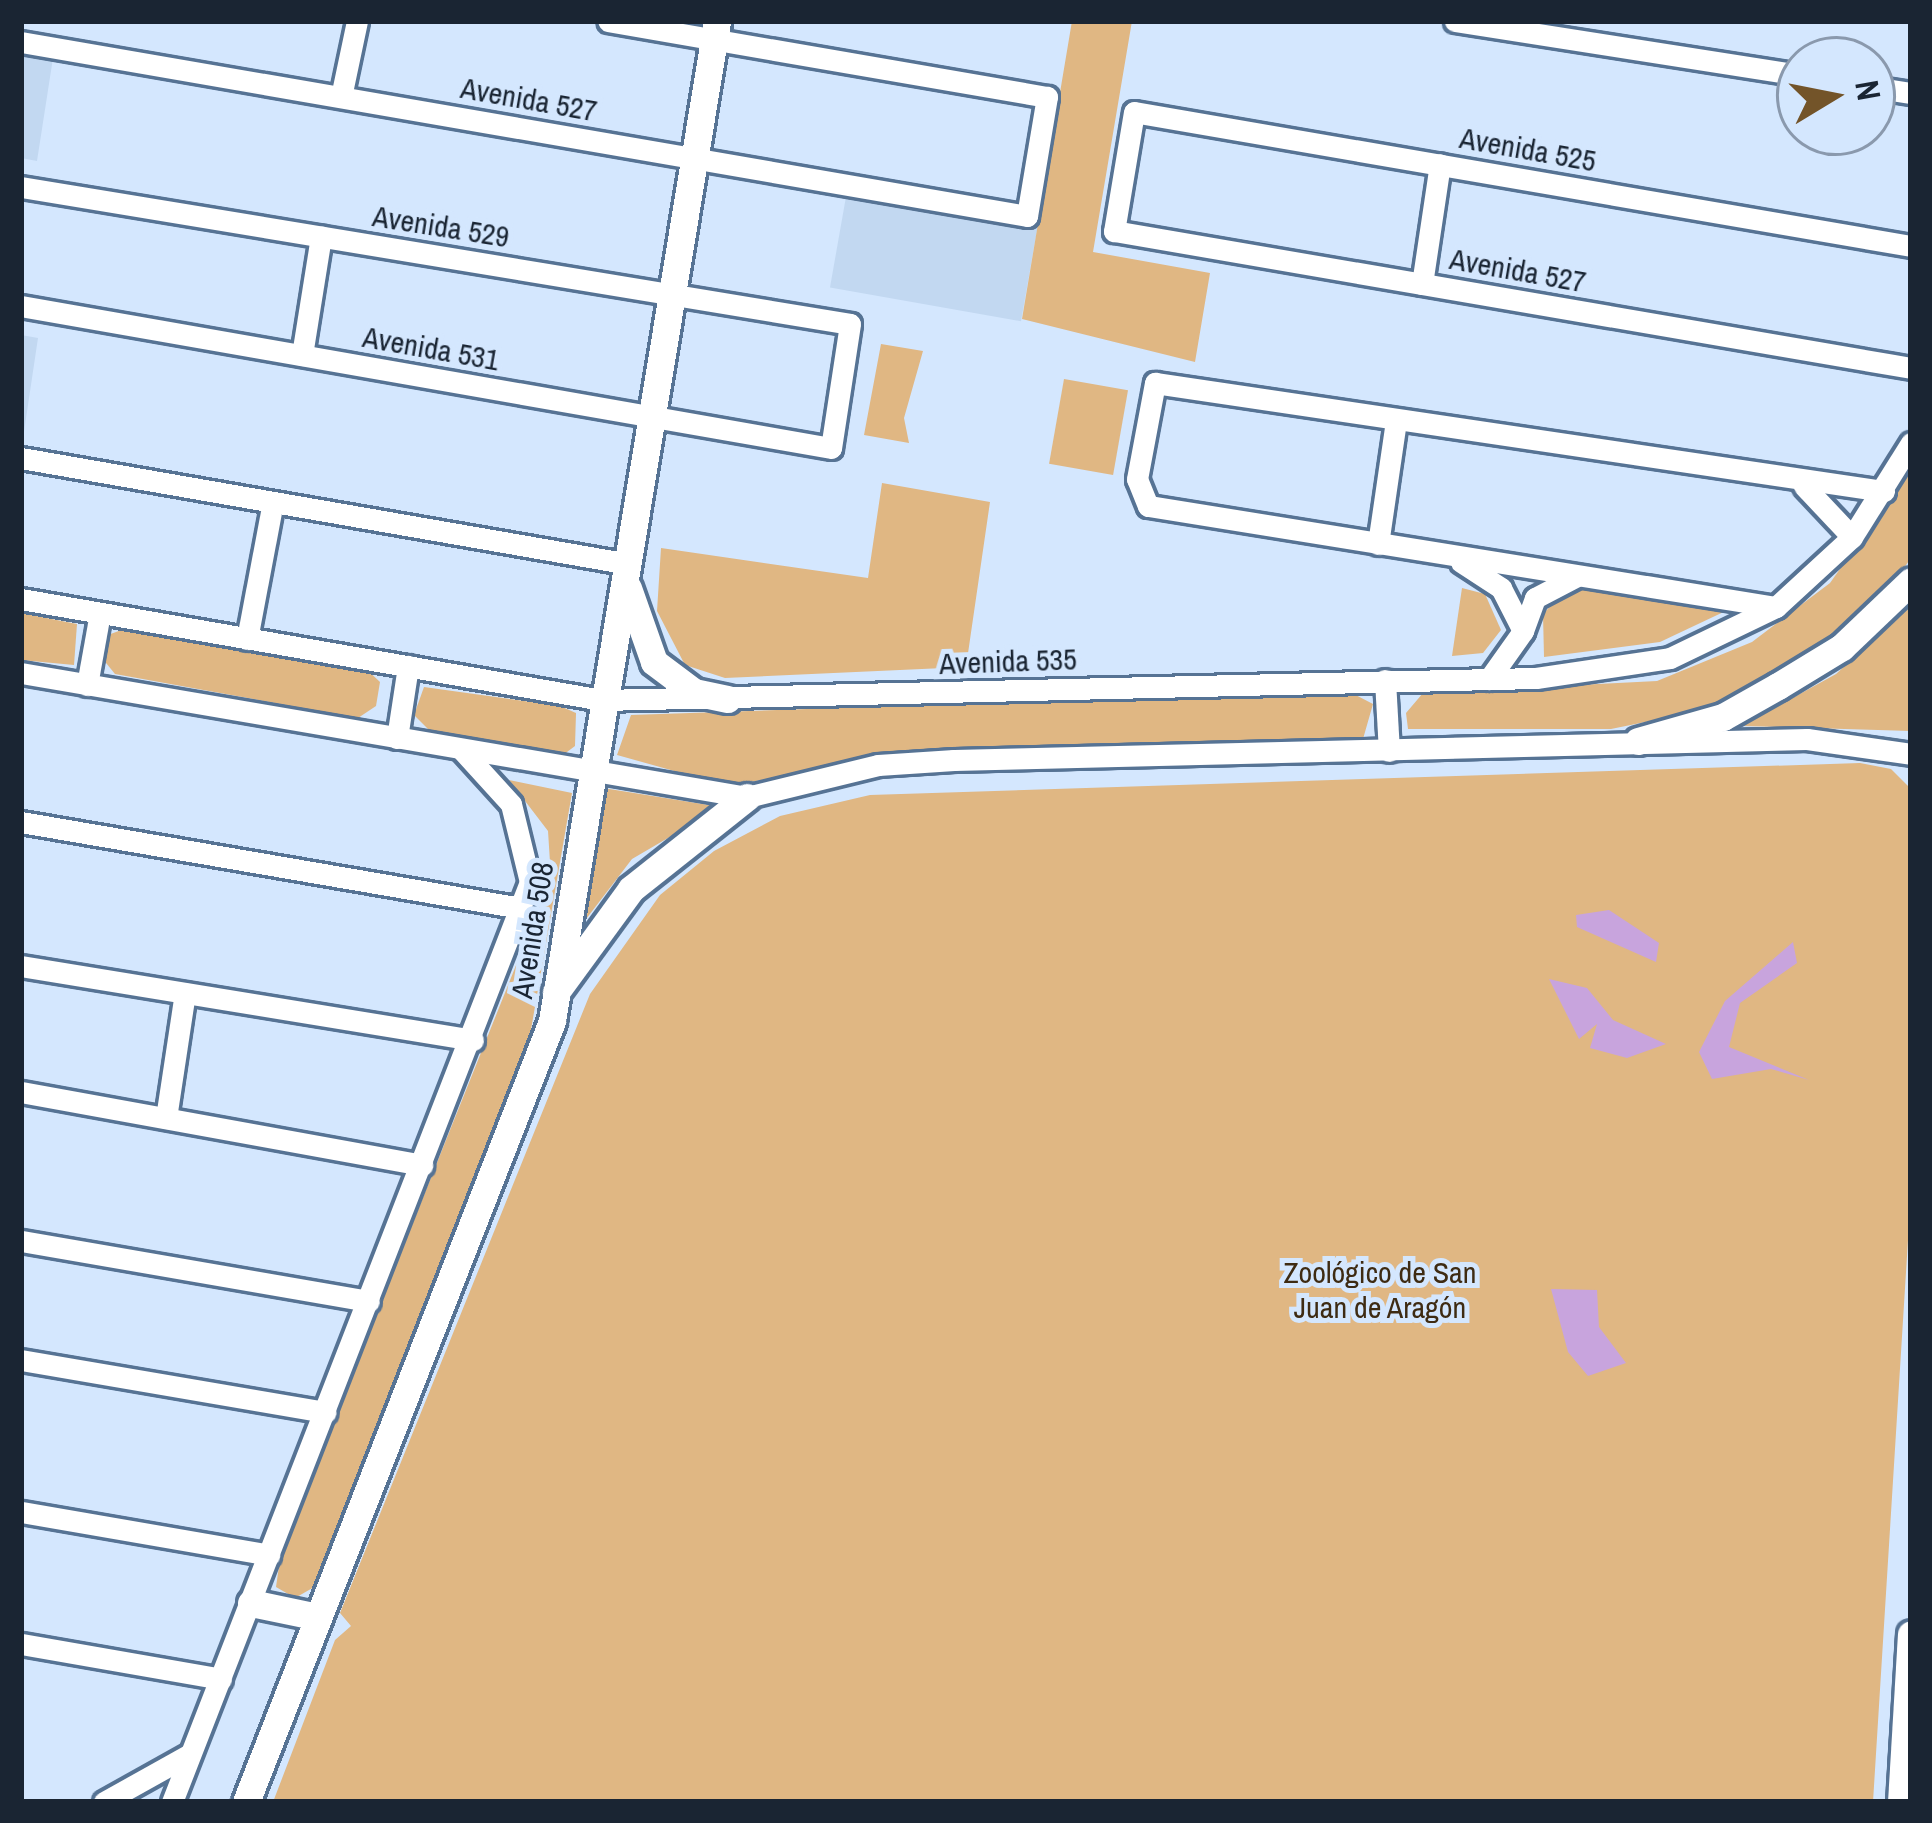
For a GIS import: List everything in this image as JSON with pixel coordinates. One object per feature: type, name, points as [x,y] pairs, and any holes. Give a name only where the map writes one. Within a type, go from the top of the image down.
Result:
[{"type":"main road","name":"Avenida 508","points":[[246,1802],[556,992],[716,30]]},
{"type":"main road","points":[[625,563],[631,619],[654,662],[694,692],[727,698]]},
{"type":"main road","points":[[1638,741],[1723,717],[1778,686],[1842,647],[1911,581]]},
{"type":"main road","points":[[556,992],[631,890],[747,797]]},
{"type":"main road","points":[[251,1603],[319,1617]]},
{"type":"main road","points":[[1901,1802],[1911,1634]]},
{"type":"street","points":[[341,97],[357,21]]},
{"type":"street","points":[[609,21],[716,30]]},
{"type":"street","points":[[1465,22],[1776,71]]},
{"type":"street","name":"Avenida 527","points":[[21,41],[1027,216],[1047,97],[716,30]]},
{"type":"street","name":"Avenida 525","points":[[1114,230],[1134,112],[1911,246]]},
{"type":"street","points":[[1422,284],[1440,164]]},
{"type":"street","name":"Avenida 529","points":[[21,187],[850,324],[831,448]]},
{"type":"street","name":"Avenida 527","points":[[1114,230],[1911,368]]},
{"type":"street","points":[[302,356],[321,237]]},
{"type":"street","name":"Avenida 531","points":[[21,306],[831,448]]},
{"type":"street","points":[[1776,607],[1143,502],[1137,479],[1161,379],[1803,485],[1884,491]]},
{"type":"street","points":[[1378,544],[1396,420]]},
{"type":"street","name":"Avenida 535","points":[[21,599],[602,700],[1489,679],[1654,662],[1776,607],[1852,537],[1911,443]]},
{"type":"street","points":[[21,458],[625,563]]},
{"type":"street","points":[[1803,485],[1852,537]]},
{"type":"street","points":[[248,639],[273,502]]},
{"type":"street","points":[[1450,556],[1502,588],[1522,632]]},
{"type":"street","points":[[1489,679],[1522,632],[1535,598],[1578,575]]},
{"type":"street","points":[[87,685],[100,613]]},
{"type":"street","points":[[397,738],[407,666]]},
{"type":"street","points":[[21,674],[747,797],[878,765],[1638,741],[1867,741],[1911,754]]},
{"type":"street","points":[[1385,680],[1388,751]]},
{"type":"street","name":"Avenida 508","points":[[172,1802],[521,908],[526,835],[461,749]]},
{"type":"street","points":[[21,822],[521,908]]},
{"type":"street","points":[[21,966],[473,1040]]},
{"type":"street","points":[[166,1118],[185,993]]},
{"type":"street","points":[[21,1092],[422,1165]]},
{"type":"street","points":[[21,1241],[369,1301]]},
{"type":"street","points":[[21,1360],[326,1412]]},
{"type":"street","points":[[21,1512],[269,1555]]},
{"type":"street","points":[[21,1644],[221,1679]]},
{"type":"street","points":[[104,1802],[191,1754]]},
{"type":"shaded area","points":[[21,53],[53,58],[37,161],[21,158]]},
{"type":"shaded area","points":[[847,191],[1038,225],[1021,321],[830,288]]},
{"type":"shaded area","points":[[21,335],[38,338],[22,445],[21,445]]},
{"type":"shaded area","points":[[1609,910],[1659,943],[1656,962],[1577,927],[1576,915]]},
{"type":"shaded area","points":[[1793,942],[1797,963],[1740,1003],[1729,1047],[1809,1080],[1771,1069],[1712,1079],[1699,1052],[1725,1001]]},
{"type":"shaded area","points":[[1549,979],[1587,988],[1613,1020],[1666,1044],[1627,1058],[1590,1048],[1597,1024],[1579,1039]]},
{"type":"shaded area","points":[[1551,1289],[1597,1290],[1599,1327],[1626,1363],[1588,1376],[1568,1352]]},
{"type":"green space","points":[[1072,21],[1132,21],[1093,252],[1210,273],[1195,362],[1022,319]]},
{"type":"green space","points":[[881,344],[923,351],[904,418],[909,443],[864,435]]},
{"type":"green space","points":[[1064,379],[1128,390],[1113,475],[1049,464]]},
{"type":"green space","points":[[1911,469],[1911,558],[1893,583],[1825,646],[1709,709],[1611,729],[1408,729],[1406,713],[1423,693],[1657,681],[1752,642],[1830,583]]},
{"type":"green space","points":[[882,483],[990,502],[966,667],[725,678],[685,665],[657,611],[661,548],[868,578]]},
{"type":"green space","points":[[1462,588],[1485,594],[1501,630],[1483,653],[1452,656]]},
{"type":"green space","points":[[1567,588],[1732,608],[1660,642],[1544,657],[1543,614]]},
{"type":"green space","points":[[1911,606],[1911,731],[1742,726],[1836,674]]},
{"type":"green space","points":[[21,613],[77,624],[74,665],[21,660]]},
{"type":"green space","points":[[124,629],[363,666],[380,682],[376,706],[358,718],[115,674],[102,658],[108,635]]},
{"type":"green space","points":[[424,687],[560,706],[576,713],[575,746],[563,755],[432,733],[414,715]]},
{"type":"green space","points":[[1348,691],[1373,704],[1363,739],[908,754],[728,786],[617,755],[631,715]]},
{"type":"green space","name":"Zoológico de San Juan de Aragón","points":[[1860,763],[1891,769],[1911,789],[1911,1192],[1873,1802],[273,1802],[335,1640],[351,1626],[340,1613],[590,994],[660,895],[714,851],[780,816],[870,795]]},
{"type":"green space","points":[[509,780],[572,793],[528,1047],[316,1586],[295,1598],[276,1587],[281,1552],[551,878],[548,831]]},
{"type":"green space","points":[[603,788],[721,807],[632,859],[583,923]]}]
